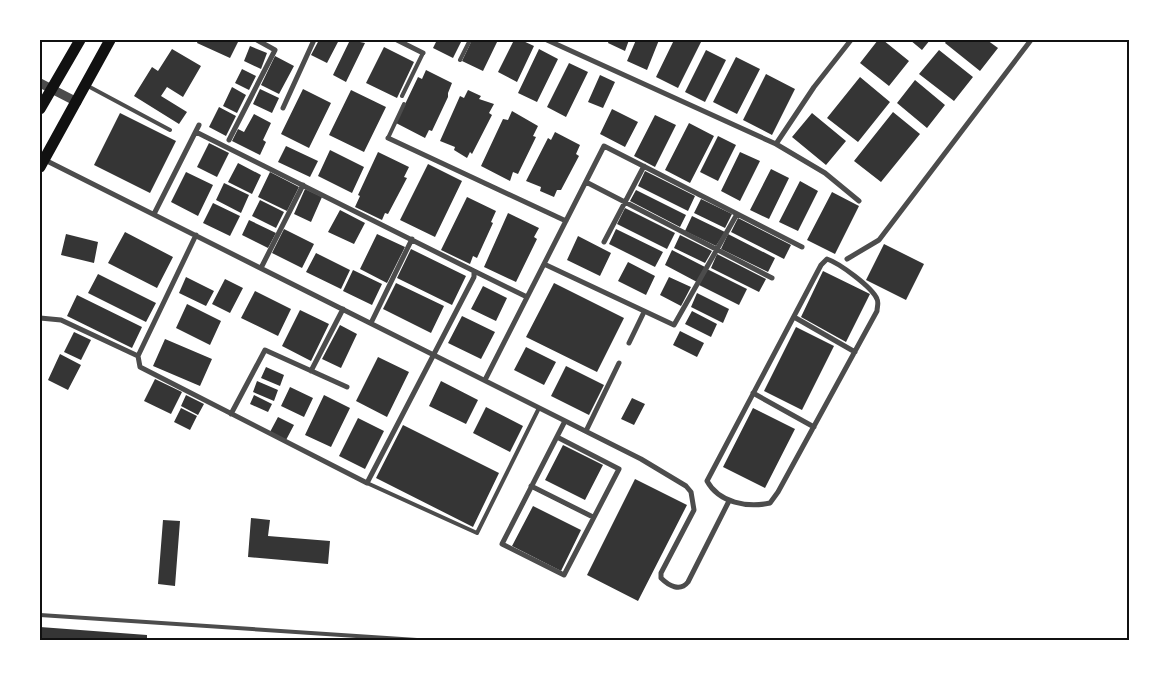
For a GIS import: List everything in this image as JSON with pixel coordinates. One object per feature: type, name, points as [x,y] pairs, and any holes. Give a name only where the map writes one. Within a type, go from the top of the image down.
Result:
[{"type":"main road","points":[[40,109],[80,40]]},
{"type":"main road","points":[[42,163],[110,40]]},
{"type":"street","points":[[229,140],[274,50],[257,40]]},
{"type":"street","points":[[283,108],[314,40]]},
{"type":"street","points":[[397,40],[423,53]]},
{"type":"street","points":[[547,40],[776,144],[826,174],[858,201]]},
{"type":"street","points":[[776,144],[814,87],[851,40]]},
{"type":"street","points":[[847,259],[879,240],[1031,40]]},
{"type":"street","points":[[40,83],[76,102]]},
{"type":"street","points":[[154,214],[199,125]]},
{"type":"street","points":[[196,132],[527,297]]},
{"type":"street","points":[[388,138],[566,221]]},
{"type":"street","points":[[485,380],[604,146],[802,247]]},
{"type":"street","points":[[42,163],[154,214],[565,420],[630,453],[686,486],[691,492],[694,510],[661,572],[661,578],[665,582],[678,588],[684,587],[729,502]]},
{"type":"street","points":[[604,242],[644,166]]},
{"type":"street","points":[[586,182],[772,278]]},
{"type":"street","points":[[261,268],[303,185]]},
{"type":"street","points":[[544,264],[674,325],[736,214]]},
{"type":"street","points":[[196,235],[138,356],[138,364],[142,369],[367,483],[474,277],[474,271]]},
{"type":"street","points":[[370,323],[412,239]]},
{"type":"street","points":[[827,259],[836,262],[874,293],[878,301],[877,311],[770,503],[759,506],[729,502],[710,488],[706,481],[794,316],[821,265],[827,259]]},
{"type":"street","points":[[311,371],[343,309]]},
{"type":"street","points":[[629,343],[644,312]]},
{"type":"street","points":[[794,316],[855,352]]},
{"type":"street","points":[[40,318],[62,320],[138,356]]},
{"type":"street","points":[[231,414],[265,350],[347,387]]},
{"type":"street","points":[[586,431],[619,363]]},
{"type":"street","points":[[753,393],[814,427]]},
{"type":"street","points":[[557,437],[619,469],[564,575],[502,544],[565,420]]},
{"type":"street","points":[[531,486],[593,517]]},
{"type":"lane","points":[[460,60],[470,40]]},
{"type":"lane","points":[[402,96],[423,53]]},
{"type":"lane","points":[[85,85],[170,130]]},
{"type":"lane","points":[[388,138],[404,104]]},
{"type":"lane","points":[[367,483],[477,533],[539,408]]},
{"type":"lane","points":[[40,615],[417,640]]},
{"type":"building","points":[[198,40],[239,40],[230,58],[197,43]]},
{"type":"building","points":[[319,40],[339,40],[327,63],[311,55]]},
{"type":"building","points":[[350,40],[365,43],[346,82],[333,75]]},
{"type":"building","points":[[437,40],[462,40],[453,58],[433,48]]},
{"type":"building","points":[[472,40],[498,40],[483,71],[462,61]]},
{"type":"building","points":[[514,40],[521,40],[534,46],[517,82],[498,72]]},
{"type":"building","points":[[609,40],[629,40],[625,51],[608,43]]},
{"type":"building","points":[[636,40],[659,40],[647,70],[627,61]]},
{"type":"building","points":[[674,40],[702,40],[678,88],[656,77]]},
{"type":"building","points":[[878,40],[883,40],[909,61],[889,86],[860,63]]},
{"type":"building","points":[[910,40],[930,40],[922,50]]},
{"type":"building","points":[[947,40],[987,40],[998,48],[980,71],[945,43]]},
{"type":"building","points":[[250,46],[267,53],[261,69],[244,61]]},
{"type":"building","points":[[384,47],[414,62],[397,98],[366,83]]},
{"type":"building","points":[[172,49],[201,66],[183,97],[167,87],[161,96],[187,112],[179,124],[134,96],[152,67],[158,71]]},
{"type":"building","points":[[539,49],[558,59],[537,102],[518,93]]},
{"type":"building","points":[[706,50],[726,60],[705,102],[685,92]]},
{"type":"building","points":[[939,50],[973,77],[954,101],[919,74]]},
{"type":"building","points":[[275,56],[294,66],[279,94],[261,85]]},
{"type":"building","points":[[736,57],[760,69],[737,114],[713,102]]},
{"type":"building","points":[[569,63],[588,72],[566,117],[547,107]]},
{"type":"building","points":[[242,69],[256,76],[249,90],[235,83]]},
{"type":"building","points":[[426,70],[452,83],[448,97],[432,131],[429,130],[425,138],[396,123],[418,77],[422,79]]},
{"type":"building","points":[[766,74],[795,89],[772,135],[743,120]]},
{"type":"building","points":[[600,75],[615,82],[603,108],[588,102]]},
{"type":"building","points":[[860,77],[890,102],[858,142],[827,118]]},
{"type":"building","points":[[915,80],[945,105],[927,128],[897,103]]},
{"type":"building","points":[[232,87],[246,95],[237,113],[223,106]]},
{"type":"building","points":[[260,89],[279,98],[272,113],[253,104]]},
{"type":"building","points":[[303,89],[331,103],[309,148],[281,134]]},
{"type":"building","points":[[351,90],[386,107],[364,152],[329,135]]},
{"type":"building","points":[[468,90],[481,96],[479,99],[494,104],[489,113],[492,115],[472,154],[470,152],[467,158],[454,150],[455,147],[440,141],[460,96],[464,98]]},
{"type":"building","points":[[219,107],[236,116],[226,136],[209,127]]},
{"type":"building","points":[[612,109],[638,122],[625,147],[600,134]]},
{"type":"building","points":[[512,111],[538,126],[533,136],[536,137],[518,174],[513,172],[510,181],[481,166],[503,119],[508,120]]},
{"type":"building","points":[[893,112],[920,134],[881,182],[854,161]]},
{"type":"building","points":[[120,113],[176,141],[150,193],[94,165]]},
{"type":"building","points":[[812,113],[846,141],[826,165],[792,137]]},
{"type":"building","points":[[254,114],[271,123],[263,140],[266,142],[260,155],[232,141],[238,129],[244,132]]},
{"type":"building","points":[[655,115],[676,125],[655,167],[634,156]]},
{"type":"building","points":[[689,123],[714,136],[690,183],[665,170]]},
{"type":"building","points":[[555,132],[580,145],[576,154],[579,156],[561,190],[557,190],[554,197],[540,191],[541,187],[526,181],[548,138],[551,140]]},
{"type":"building","points":[[718,136],[736,145],[718,181],[700,172]]},
{"type":"building","points":[[209,143],[229,153],[217,177],[197,167]]},
{"type":"building","points":[[286,146],[318,161],[310,177],[278,162]]},
{"type":"building","points":[[330,150],[364,167],[352,193],[318,176]]},
{"type":"building","points":[[378,152],[409,167],[404,177],[407,178],[388,214],[385,213],[382,220],[355,207],[360,196],[358,195]]},
{"type":"building","points":[[740,152],[760,161],[740,201],[721,191]]},
{"type":"building","points":[[238,163],[261,175],[252,194],[228,182]]},
{"type":"building","points":[[428,164],[462,181],[435,237],[400,220]]},
{"type":"building","points":[[771,169],[789,178],[769,219],[750,210]]},
{"type":"building","points":[[645,171],[695,196],[688,211],[638,186]]},
{"type":"building","points":[[186,172],[213,185],[198,216],[171,202]]},
{"type":"building","points":[[270,172],[299,187],[287,211],[258,197]]},
{"type":"building","points":[[800,181],[818,191],[798,231],[779,222]]},
{"type":"building","points":[[224,183],[249,195],[241,213],[216,200]]},
{"type":"building","points":[[305,189],[322,197],[311,222],[294,214]]},
{"type":"building","points":[[636,190],[686,215],[680,227],[630,201]]},
{"type":"building","points":[[832,192],[859,206],[835,254],[807,240]]},
{"type":"building","points":[[467,197],[496,211],[491,222],[493,223],[477,258],[473,256],[470,264],[441,250]]},
{"type":"building","points":[[701,199],[732,214],[725,228],[694,213]]},
{"type":"building","points":[[260,200],[284,212],[276,228],[252,216]]},
{"type":"building","points":[[213,203],[240,216],[230,236],[203,223]]},
{"type":"building","points":[[625,208],[675,233],[667,249],[617,224]]},
{"type":"building","points":[[340,210],[365,223],[354,244],[328,232]]},
{"type":"building","points":[[508,213],[539,228],[534,237],[537,239],[516,282],[484,267]]},
{"type":"building","points":[[692,216],[725,232],[716,246],[685,231]]},
{"type":"building","points":[[738,218],[791,245],[784,259],[731,232]]},
{"type":"building","points":[[249,220],[276,233],[268,248],[242,235]]},
{"type":"building","points":[[284,229],[314,244],[302,268],[272,253]]},
{"type":"building","points":[[616,229],[663,252],[655,267],[609,244]]},
{"type":"building","points":[[125,232],[173,257],[157,288],[108,263]]},
{"type":"building","points":[[66,234],[98,242],[94,263],[61,255]]},
{"type":"building","points":[[377,234],[405,247],[387,283],[360,269]]},
{"type":"building","points":[[728,234],[775,258],[768,272],[721,249]]},
{"type":"building","points":[[680,235],[712,251],[705,263],[674,248]]},
{"type":"building","points":[[578,236],[611,253],[600,276],[567,260]]},
{"type":"building","points":[[884,244],[924,264],[906,300],[866,280]]},
{"type":"building","points":[[411,249],[466,276],[452,305],[397,278]]},
{"type":"building","points":[[672,250],[705,267],[697,282],[665,265]]},
{"type":"building","points":[[316,253],[350,270],[341,289],[306,272]]},
{"type":"building","points":[[717,254],[766,279],[759,292],[711,268]]},
{"type":"building","points":[[628,262],[655,276],[646,295],[618,281]]},
{"type":"building","points":[[707,269],[747,289],[739,305],[699,285]]},
{"type":"building","points":[[353,270],[382,284],[372,305],[343,291]]},
{"type":"building","points":[[823,271],[870,294],[846,342],[801,317]]},
{"type":"building","points":[[98,274],[156,303],[146,322],[88,293]]},
{"type":"building","points":[[186,277],[214,291],[206,306],[179,293]]},
{"type":"building","points":[[669,277],[691,287],[681,306],[660,295]]},
{"type":"building","points":[[225,279],[243,288],[230,313],[212,304]]},
{"type":"building","points":[[396,283],[444,306],[431,333],[383,309]]},
{"type":"building","points":[[554,283],[624,318],[597,372],[526,337]]},
{"type":"building","points":[[483,286],[507,298],[496,321],[471,309]]},
{"type":"building","points":[[255,291],[291,309],[278,336],[241,318]]},
{"type":"building","points":[[697,293],[729,309],[723,323],[691,307]]},
{"type":"building","points":[[77,295],[142,327],[132,348],[67,316]]},
{"type":"building","points":[[187,304],[221,321],[210,345],[176,328]]},
{"type":"building","points":[[300,310],[329,324],[311,361],[282,346]]},
{"type":"building","points":[[692,311],[717,324],[711,337],[685,324]]},
{"type":"building","points":[[462,316],[495,332],[481,359],[448,343]]},
{"type":"building","points":[[340,325],[357,334],[341,368],[322,359]]},
{"type":"building","points":[[796,327],[834,346],[802,410],[764,391]]},
{"type":"building","points":[[680,331],[704,343],[697,357],[673,345]]},
{"type":"building","points":[[74,332],[91,340],[81,360],[64,352]]},
{"type":"building","points":[[165,339],[212,359],[200,386],[153,366]]},
{"type":"building","points":[[526,347],[556,362],[544,385],[514,370]]},
{"type":"building","points":[[60,354],[81,365],[68,390],[48,380]]},
{"type":"building","points":[[378,357],[409,372],[387,417],[356,401]]},
{"type":"building","points":[[566,366],[604,385],[589,415],[551,396]]},
{"type":"building","points":[[266,367],[284,375],[280,386],[261,378]]},
{"type":"building","points":[[155,379],[182,392],[171,414],[144,401]]},
{"type":"building","points":[[257,381],[278,390],[274,401],[253,392]]},
{"type":"building","points":[[441,381],[478,400],[466,424],[429,406]]},
{"type":"building","points":[[290,387],[313,398],[304,417],[281,406]]},
{"type":"building","points":[[186,395],[204,404],[198,415],[181,406]]},
{"type":"building","points":[[254,395],[272,404],[268,412],[250,404]]},
{"type":"building","points":[[324,395],[350,408],[331,447],[305,435]]},
{"type":"building","points":[[632,398],[645,404],[634,425],[621,419]]},
{"type":"building","points":[[486,407],[523,426],[510,452],[473,433]]},
{"type":"building","points":[[181,408],[197,416],[190,430],[174,422]]},
{"type":"building","points":[[753,408],[795,429],[765,488],[723,467]]},
{"type":"building","points":[[278,417],[294,425],[286,440],[270,432]]},
{"type":"building","points":[[358,418],[384,431],[365,469],[339,456]]},
{"type":"building","points":[[403,425],[499,473],[473,527],[376,478]]},
{"type":"building","points":[[563,445],[603,465],[585,500],[545,480]]},
{"type":"building","points":[[635,479],[687,505],[638,601],[587,575]]},
{"type":"building","points":[[533,506],[581,530],[561,571],[512,546]]},
{"type":"building","points":[[251,518],[270,520],[268,536],[330,541],[328,564],[248,557]]},
{"type":"building","points":[[163,520],[180,521],[175,586],[158,584]]},
{"type":"building","points":[[40,627],[147,635],[147,640],[40,640]]}]
